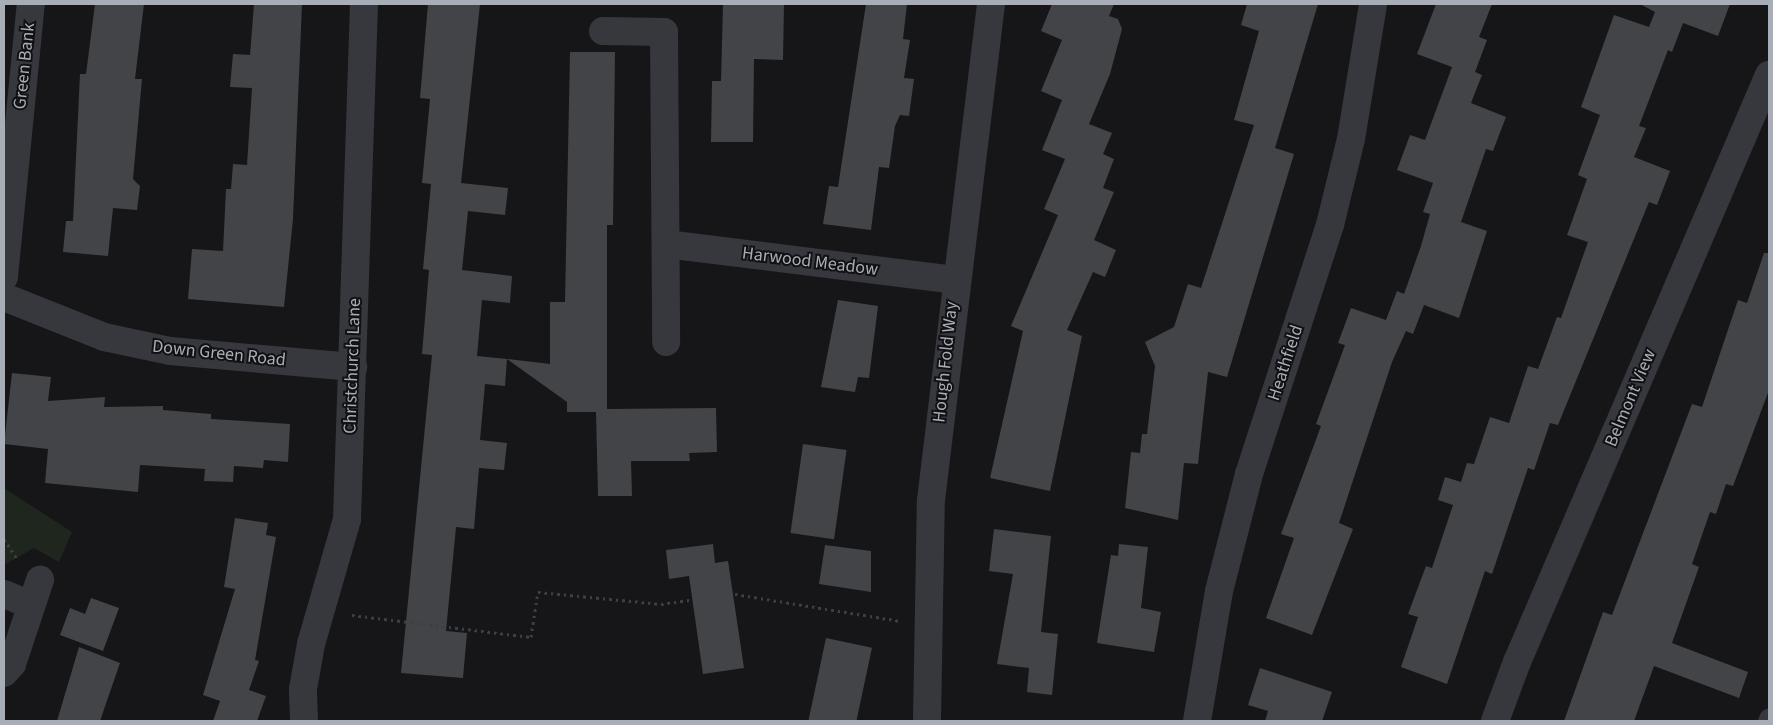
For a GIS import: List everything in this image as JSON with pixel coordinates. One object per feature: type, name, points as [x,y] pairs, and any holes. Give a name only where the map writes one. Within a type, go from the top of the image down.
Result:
[{"type":"street","name":"Green Bank","points":[[4,277],[31,4]]},
{"type":"street","name":"Christchurch Lane","points":[[304,721],[303,689],[321,611],[347,519],[354,367],[364,4]]},
{"type":"street","name":"Hough Fold Way","points":[[927,721],[932,500],[955,280],[991,4]]},
{"type":"street","name":"Heathfield","points":[[1197,721],[1219,591],[1250,474],[1330,225],[1351,139],[1373,4]]},
{"type":"street","points":[[603,31],[664,32],[666,342]]},
{"type":"street","name":"Belmont View","points":[[1495,721],[1517,662],[1769,75]]},
{"type":"street","name":"Harwood Meadow","points":[[666,244],[955,280]]},
{"type":"street","name":"Down Green Road","points":[[4,297],[104,337],[170,351],[354,367]]},
{"type":"street","points":[[4,673],[12,664],[40,580]]},
{"type":"street","points":[[4,594],[31,605]]},
{"type":"lane","points":[[1768,721],[1769,716]]},
{"type":"path","points":[[321,611],[531,637],[538,592],[661,604],[691,600]]},
{"type":"path","points":[[735,594],[928,626]]},
{"type":"shaded area","points":[[4,488],[72,532],[59,562],[34,548],[4,565]]},
{"type":"building","points":[[95,4],[144,4],[135,79],[142,79],[133,179],[140,186],[137,210],[113,208],[108,256],[63,252],[66,221],[73,221],[80,74],[86,74]]},
{"type":"building","points":[[254,4],[302,4],[293,219],[284,307],[188,299],[192,249],[223,251],[226,189],[231,189],[233,164],[247,165],[252,88],[230,87],[233,54],[250,55]]},
{"type":"building","points":[[428,4],[480,4],[461,183],[508,188],[505,215],[468,211],[462,270],[512,276],[510,303],[482,300],[477,356],[507,359],[505,386],[485,384],[480,440],[507,443],[504,470],[479,468],[474,529],[456,527],[446,631],[467,633],[463,678],[401,673],[432,355],[422,354],[429,270],[423,269],[431,184],[422,183],[430,99],[420,98]]},
{"type":"building","points":[[723,4],[784,4],[783,60],[754,59],[753,142],[711,142],[712,81],[721,81]]},
{"type":"building","points":[[866,4],[907,4],[903,39],[910,40],[904,78],[914,79],[909,116],[900,115],[895,126],[889,168],[879,167],[871,230],[823,224],[829,186],[838,187]]},
{"type":"building","points":[[1052,4],[1114,4],[1109,16],[1118,19],[1122,29],[1110,74],[1089,124],[1112,133],[1103,154],[1114,159],[1103,188],[1114,192],[1094,240],[1116,250],[1105,277],[1093,272],[1067,330],[1082,336],[1050,491],[990,478],[1023,331],[1011,326],[1058,215],[1044,209],[1065,159],[1042,150],[1062,100],[1041,91],[1062,40],[1041,31]]},
{"type":"building","points":[[1247,4],[1318,4],[1275,148],[1294,154],[1227,377],[1208,372],[1198,464],[1184,463],[1178,520],[1125,508],[1131,452],[1140,453],[1142,434],[1147,434],[1155,366],[1145,342],[1174,327],[1188,284],[1201,288],[1254,125],[1234,120],[1259,31],[1241,25]]},
{"type":"building","points":[[1436,4],[1492,4],[1479,37],[1487,40],[1475,72],[1482,75],[1471,103],[1506,117],[1493,151],[1486,149],[1461,222],[1487,231],[1459,318],[1424,305],[1413,334],[1406,331],[1392,362],[1339,523],[1353,529],[1312,635],[1266,618],[1294,538],[1281,534],[1321,426],[1316,424],[1345,345],[1338,343],[1351,308],[1386,320],[1397,291],[1404,294],[1421,246],[1430,214],[1423,212],[1433,183],[1397,170],[1410,135],[1425,140],[1452,67],[1417,54]]},
{"type":"building","points":[[1640,4],[1730,4],[1718,36],[1683,23],[1672,52],[1668,50],[1639,126],[1646,128],[1634,157],[1670,171],[1657,205],[1649,202],[1558,425],[1550,423],[1534,470],[1528,468],[1492,574],[1485,571],[1447,684],[1401,667],[1418,617],[1408,614],[1426,566],[1432,568],[1453,505],[1438,500],[1445,477],[1461,482],[1467,463],[1474,464],[1490,417],[1509,423],[1528,366],[1538,369],[1557,317],[1561,318],[1588,242],[1567,235],[1587,179],[1578,175],[1600,115],[1581,107],[1614,15],[1649,27],[1655,12]]},
{"type":"building","points":[[570,52],[615,52],[613,225],[607,225],[607,409],[716,408],[717,452],[689,453],[690,461],[631,461],[632,496],[598,496],[596,412],[567,412],[567,402],[507,359],[550,364],[550,302],[565,302]]},
{"type":"building","points":[[1764,253],[1769,253],[1769,390],[1733,486],[1726,484],[1716,514],[1710,512],[1692,564],[1699,567],[1672,643],[1748,672],[1739,698],[1654,666],[1634,721],[1564,721],[1603,612],[1612,615],[1692,404],[1702,407],[1738,300],[1747,303]]},
{"type":"building","points":[[838,300],[878,306],[869,378],[858,377],[855,392],[821,387]]},
{"type":"building","points":[[12,373],[51,377],[48,401],[105,397],[104,407],[163,406],[163,410],[211,414],[211,419],[290,424],[288,462],[264,460],[263,468],[234,466],[233,482],[204,481],[205,469],[140,465],[138,492],[45,483],[48,449],[4,444]]},
{"type":"building","points":[[803,444],[847,450],[834,539],[790,533]]},
{"type":"building","points":[[235,518],[268,523],[266,535],[276,537],[255,660],[259,661],[249,690],[266,696],[257,721],[213,721],[220,701],[203,695],[235,589],[224,587]]},
{"type":"building","points":[[994,529],[1051,536],[1041,632],[1058,634],[1052,695],[1027,692],[1029,668],[997,664],[1013,574],[989,571]]},
{"type":"building","points":[[713,544],[715,563],[728,561],[744,668],[703,674],[689,576],[669,579],[666,550]]},
{"type":"building","points":[[1119,544],[1148,547],[1141,608],[1161,612],[1154,652],[1097,643],[1111,555],[1118,556]]},
{"type":"building","points":[[825,545],[871,551],[871,592],[819,584]]},
{"type":"building","points":[[91,598],[119,608],[103,651],[60,635],[70,608],[85,614]]},
{"type":"building","points":[[826,638],[872,648],[856,721],[808,721]]},
{"type":"building","points":[[79,647],[120,663],[100,721],[57,721]]},
{"type":"building","points":[[1260,668],[1332,692],[1322,721],[1265,721],[1268,711],[1248,705]]}]
